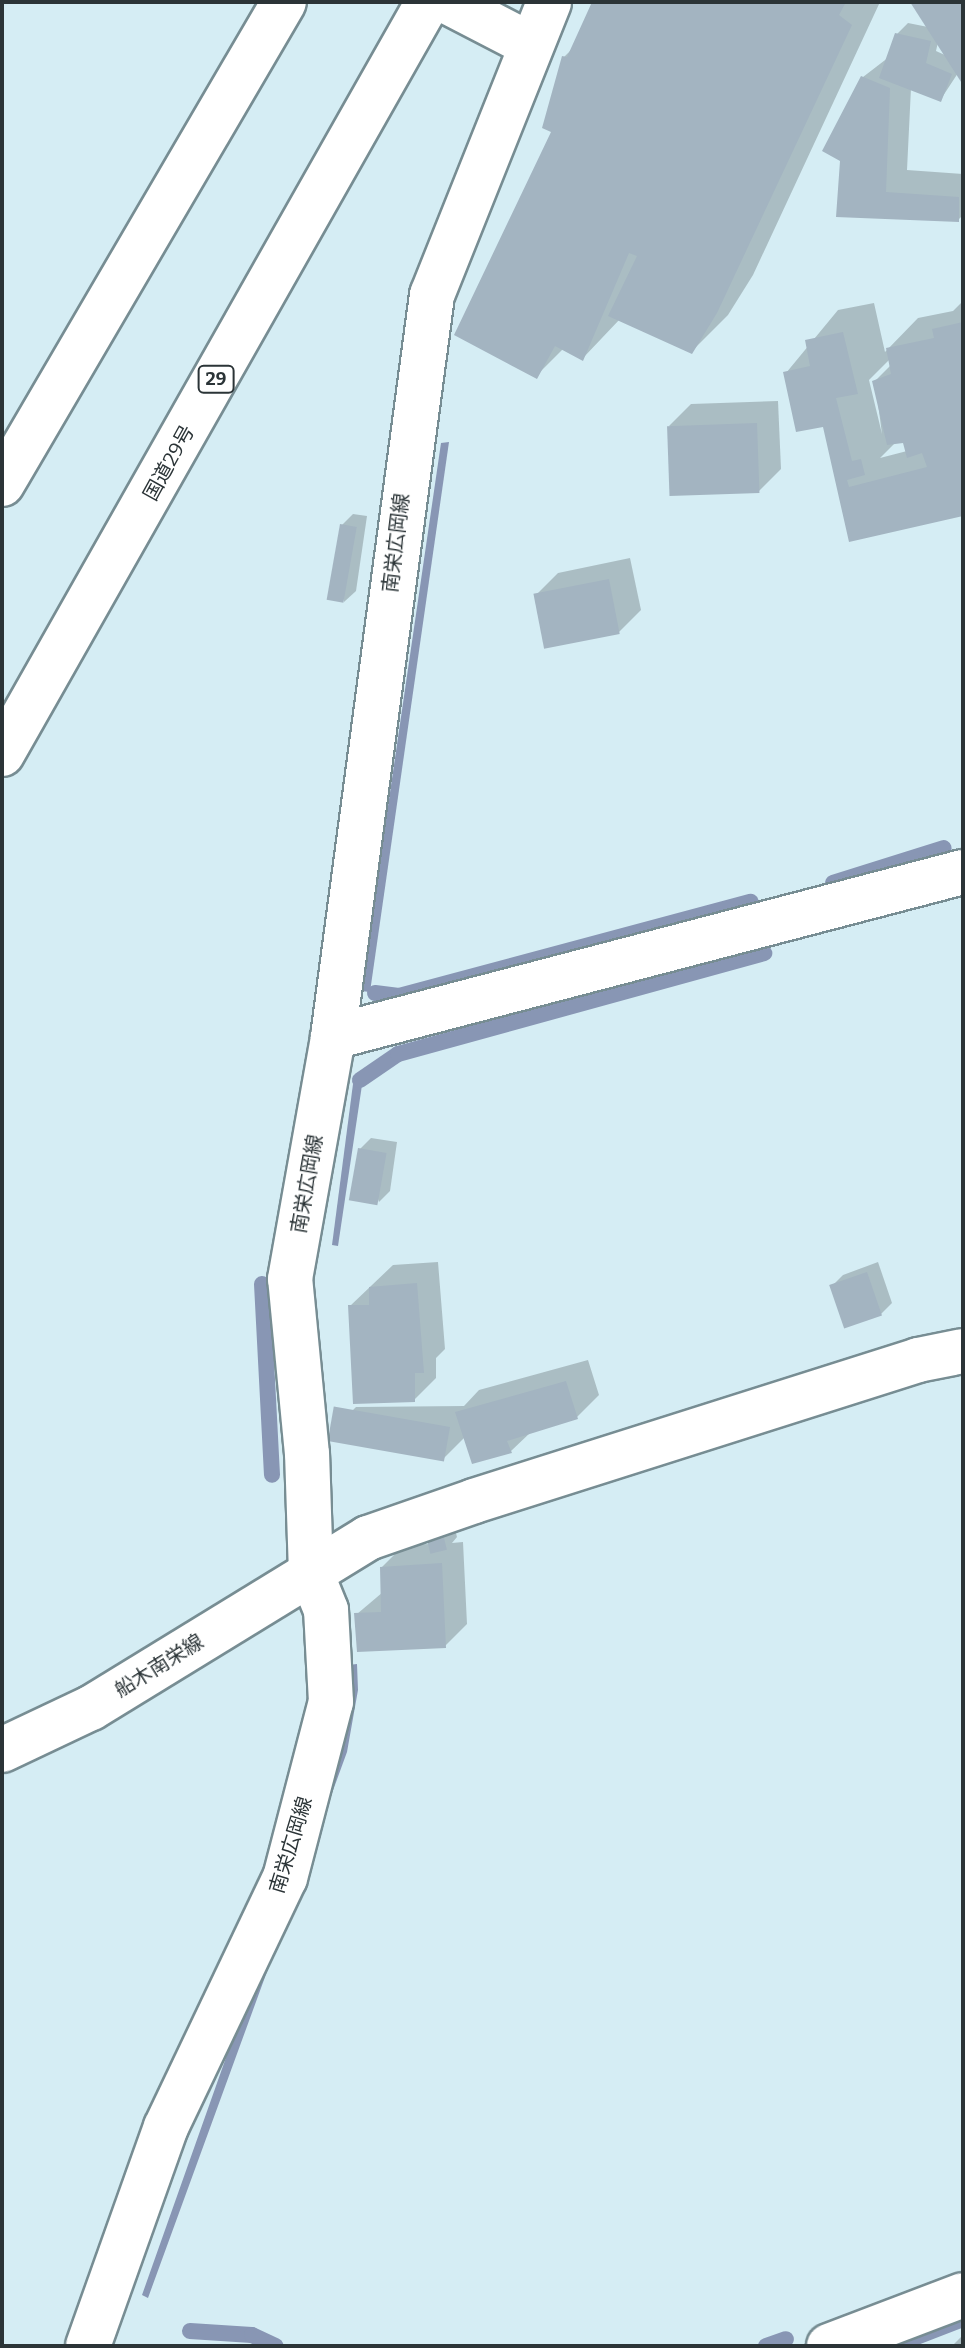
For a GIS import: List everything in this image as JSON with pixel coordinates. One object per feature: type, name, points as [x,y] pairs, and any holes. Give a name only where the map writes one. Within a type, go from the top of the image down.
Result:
[{"type":"main road","points":[[2,484],[284,2]]},
{"type":"main road","name":"国道29号","points":[[2,754],[428,2]]},
{"type":"main road","points":[[448,2],[531,45]]},
{"type":"main road","name":"南栄広岡線","points":[[88,2346],[166,2127],[285,1878],[331,1702],[326,1610],[311,1573],[307,1454],[290,1279],[333,1037],[432,295],[549,2]]},
{"type":"main road","points":[[333,1037],[963,872]]},
{"type":"main road","name":"船木南栄線","points":[[2,1750],[91,1708],[368,1538],[474,1501],[918,1360],[963,1351]]},
{"type":"main road","points":[[829,2346],[963,2295]]},
{"type":"water","points":[[449,442],[370,992],[361,991],[441,443]]},
{"type":"water","points":[[353,1084],[362,1085],[338,1246],[332,1245]]},
{"type":"water","points":[[357,1664],[358,1690],[347,1752],[148,2298],[142,2295],[234,2035],[348,1665]]},
{"type":"building","points":[[592,2],[846,2],[839,15],[852,25],[717,313],[692,354],[608,316],[637,256],[629,253],[583,361],[555,346],[537,379],[454,335],[551,132],[542,128],[562,56],[567,57]]},
{"type":"building","points":[[910,2],[963,2],[963,85]]},
{"type":"building","points":[[895,33],[931,41],[926,63],[952,74],[941,102],[879,78]]},
{"type":"building","points":[[861,76],[890,88],[886,192],[959,197],[959,222],[836,217],[840,161],[822,151]]},
{"type":"building","points":[[963,322],[963,516],[849,542],[823,427],[796,432],[783,372],[810,366],[805,340],[843,332],[858,394],[836,398],[852,461],[861,459],[865,475],[847,480],[849,487],[927,467],[922,453],[907,458],[903,443],[887,445],[872,381],[891,374],[886,348],[934,338],[932,329]]},
{"type":"building","points":[[757,423],[759,493],[669,496],[667,426]]},
{"type":"building","points":[[340,524],[357,527],[343,603],[327,600]]},
{"type":"building","points":[[609,579],[620,634],[544,649],[533,594]]},
{"type":"building","points":[[358,1148],[387,1153],[377,1205],[349,1200]]},
{"type":"building","points":[[867,1272],[882,1315],[844,1329],[829,1285]]},
{"type":"building","points":[[417,1283],[424,1373],[415,1373],[415,1402],[353,1404],[348,1305],[369,1305],[369,1287]]},
{"type":"building","points":[[566,1381],[578,1419],[507,1441],[512,1453],[472,1464],[455,1412]]},
{"type":"building","points":[[334,1407],[450,1427],[444,1461],[328,1441]]},
{"type":"building","points":[[444,1538],[447,1550],[430,1554],[428,1542]]},
{"type":"building","points":[[442,1563],[446,1648],[357,1652],[354,1613],[381,1612],[380,1567]]},
{"type":"waterway","points":[[833,883],[944,848]]},
{"type":"waterway","points":[[375,993],[399,996],[751,902]]},
{"type":"waterway","points":[[360,1080],[398,1054],[764,953]]},
{"type":"waterway","points":[[262,1284],[272,1475]]},
{"type":"waterway","points":[[893,2346],[963,2319]]},
{"type":"waterway","points":[[190,2331],[252,2335],[276,2346]]},
{"type":"waterway","points":[[766,2346],[786,2339]]}]
